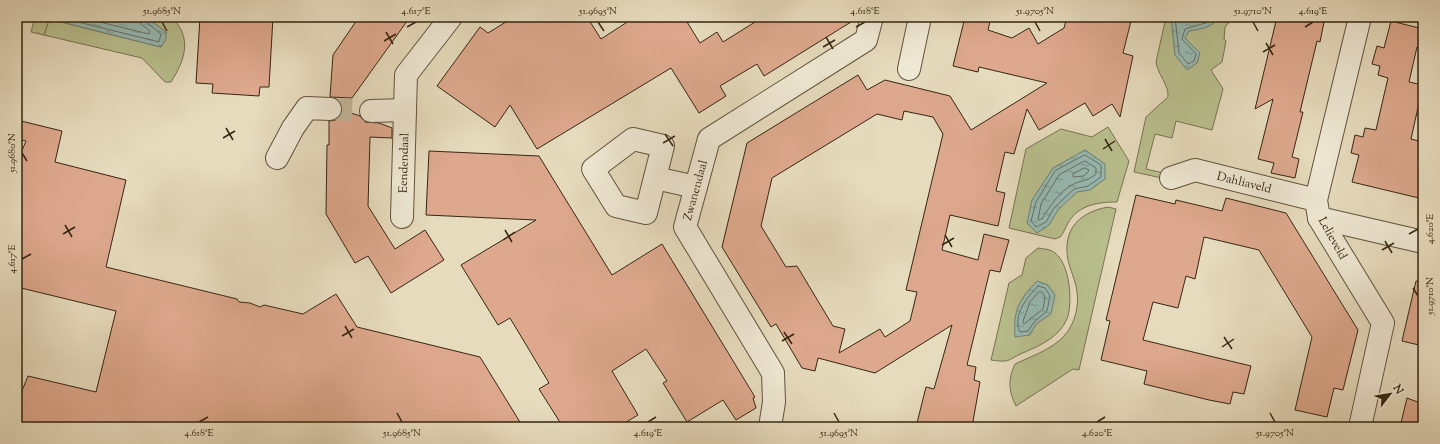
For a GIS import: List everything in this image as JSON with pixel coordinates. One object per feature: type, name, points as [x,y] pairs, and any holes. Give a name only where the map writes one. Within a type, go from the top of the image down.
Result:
[{"type":"street","name":"Eendendaal","points":[[402,217],[406,75],[451,17]]},
{"type":"street","name":"Zwanendaal","points":[[770,427],[774,402],[773,373],[685,227],[709,139],[866,40],[872,17]]},
{"type":"street","points":[[909,69],[920,17]]},
{"type":"street","name":"Lelieveld","points":[[1360,17],[1318,209],[1383,323],[1360,427]]},
{"type":"street","points":[[277,158],[293,128],[307,108],[330,109]]},
{"type":"street","points":[[371,110],[405,110]]},
{"type":"street","name":"Dahliaveld","points":[[1171,178],[1195,170],[1423,242]]},
{"type":"street","points":[[655,178],[696,187]]},
{"type":"green space","points":[[35,17],[50,17],[44,35],[31,32]]},
{"type":"green space","points":[[146,17],[171,17],[182,32],[184,41],[183,57],[171,82],[165,82],[142,58],[44,35],[49,19],[161,47],[166,32]]},
{"type":"green space","points":[[1166,17],[1242,17],[1240,22],[1231,20],[1225,27],[1224,39],[1226,41],[1222,62],[1211,70],[1223,89],[1212,130],[1176,121],[1172,138],[1155,134],[1146,169],[1163,173],[1162,178],[1134,172],[1146,117],[1168,97],[1167,88],[1156,62]]},
{"type":"green space","points":[[1108,127],[1129,161],[1117,202],[1096,204],[1083,208],[1072,217],[1063,234],[1055,239],[1009,228],[1026,149],[1061,129],[1092,137]]},
{"type":"green space","points":[[1108,207],[1116,209],[1079,370],[1073,369],[1016,406],[1010,390],[1010,380],[1015,364],[1042,352],[1060,340],[1065,335],[1076,315],[1077,292],[1068,260],[1067,249],[1071,231],[1081,218],[1098,209]]},
{"type":"green space","points":[[1038,248],[1047,249],[1055,253],[1060,258],[1064,266],[1067,274],[1070,294],[1067,319],[1059,331],[1049,340],[1009,360],[991,360],[1009,283],[1022,275],[1026,258]]},
{"type":"water","points":[[50,17],[146,17],[166,32],[166,39],[161,47],[49,19]]},
{"type":"water","points":[[1171,17],[1219,17],[1210,26],[1189,31],[1185,38],[1200,53],[1197,63],[1187,70],[1175,55]]},
{"type":"water","points":[[1085,150],[1105,164],[1105,179],[1090,190],[1077,192],[1058,210],[1049,225],[1037,233],[1027,223],[1032,200],[1053,168]]},
{"type":"water","points":[[1037,281],[1048,285],[1055,295],[1051,314],[1036,324],[1030,335],[1015,337],[1015,320],[1018,306]]},
{"type":"building","points":[[200,17],[273,17],[269,87],[260,87],[259,96],[212,93],[213,84],[196,83]]},
{"type":"building","points":[[359,17],[410,17],[352,98],[330,97],[333,55]]},
{"type":"building","points":[[514,17],[587,17],[601,39],[635,17],[684,17],[700,43],[717,32],[723,42],[763,17],[859,17],[764,76],[757,64],[720,86],[726,96],[699,113],[671,68],[537,149],[510,105],[495,127],[437,86],[480,27],[488,33]]},
{"type":"building","points":[[965,17],[991,17],[988,30],[1012,38],[1029,28],[1038,44],[1064,28],[1067,17],[1132,17],[1123,53],[1133,56],[1120,117],[1112,104],[1093,116],[1085,103],[1039,130],[1027,109],[1014,154],[1005,152],[996,191],[1005,193],[998,226],[950,215],[942,250],[978,260],[984,234],[1009,240],[1000,272],[990,270],[967,365],[976,367],[974,380],[980,382],[972,427],[916,427],[926,387],[934,389],[952,325],[875,373],[818,358],[815,371],[802,368],[776,324],[771,327],[722,247],[747,143],[858,75],[867,90],[885,80],[950,96],[971,130],[1047,83],[979,67],[978,72],[953,66]],"holes":[[[904,111],[933,117],[943,134],[906,290],[917,292],[910,321],[885,337],[880,329],[839,353],[845,329],[833,326],[797,266],[786,267],[761,226],[772,178],[877,114],[902,120]]]},
{"type":"building","points":[[1277,17],[1325,17],[1320,42],[1317,41],[1300,112],[1303,112],[1292,157],[1299,159],[1295,178],[1271,173],[1274,163],[1258,159],[1273,99],[1255,109]]},
{"type":"building","points":[[1391,21],[1423,29],[1423,49],[1417,47],[1409,82],[1423,85],[1411,139],[1423,142],[1423,199],[1352,182],[1359,155],[1351,153],[1355,135],[1363,137],[1365,128],[1376,130],[1388,78],[1378,75],[1380,66],[1372,64],[1377,46],[1384,48]]},
{"type":"building","points":[[342,110],[360,116],[365,122],[379,123],[392,128],[392,138],[370,137],[368,206],[395,249],[425,230],[444,260],[391,293],[368,256],[355,263],[326,214],[327,145],[329,145],[329,121],[336,120],[341,115]]},
{"type":"building","points":[[17,120],[62,131],[55,162],[126,180],[106,267],[237,299],[239,302],[250,303],[260,307],[264,305],[303,314],[336,294],[357,327],[480,357],[523,427],[17,427],[17,403],[28,376],[96,392],[116,311],[21,288],[17,277],[17,162],[26,141],[17,139]]},
{"type":"building","points":[[429,151],[539,156],[612,275],[662,244],[755,397],[753,398],[756,408],[736,420],[723,400],[687,422],[663,383],[667,381],[646,349],[612,371],[638,415],[618,427],[563,427],[539,389],[549,383],[510,318],[498,325],[461,265],[536,220],[426,215]]},
{"type":"building","points":[[1136,195],[1175,204],[1176,200],[1222,211],[1226,198],[1286,213],[1358,330],[1343,390],[1334,388],[1327,417],[1295,410],[1312,337],[1259,250],[1204,237],[1195,279],[1186,276],[1178,308],[1153,302],[1143,340],[1251,366],[1244,394],[1233,392],[1230,404],[1144,384],[1147,371],[1101,360],[1110,321],[1106,320]]},
{"type":"building","points":[[1416,281],[1423,282],[1423,346],[1402,341]]},
{"type":"building","points":[[1407,398],[1423,404],[1423,427],[1400,427]]},
{"type":"tunnel","points":[[330,109],[371,111]]}]
